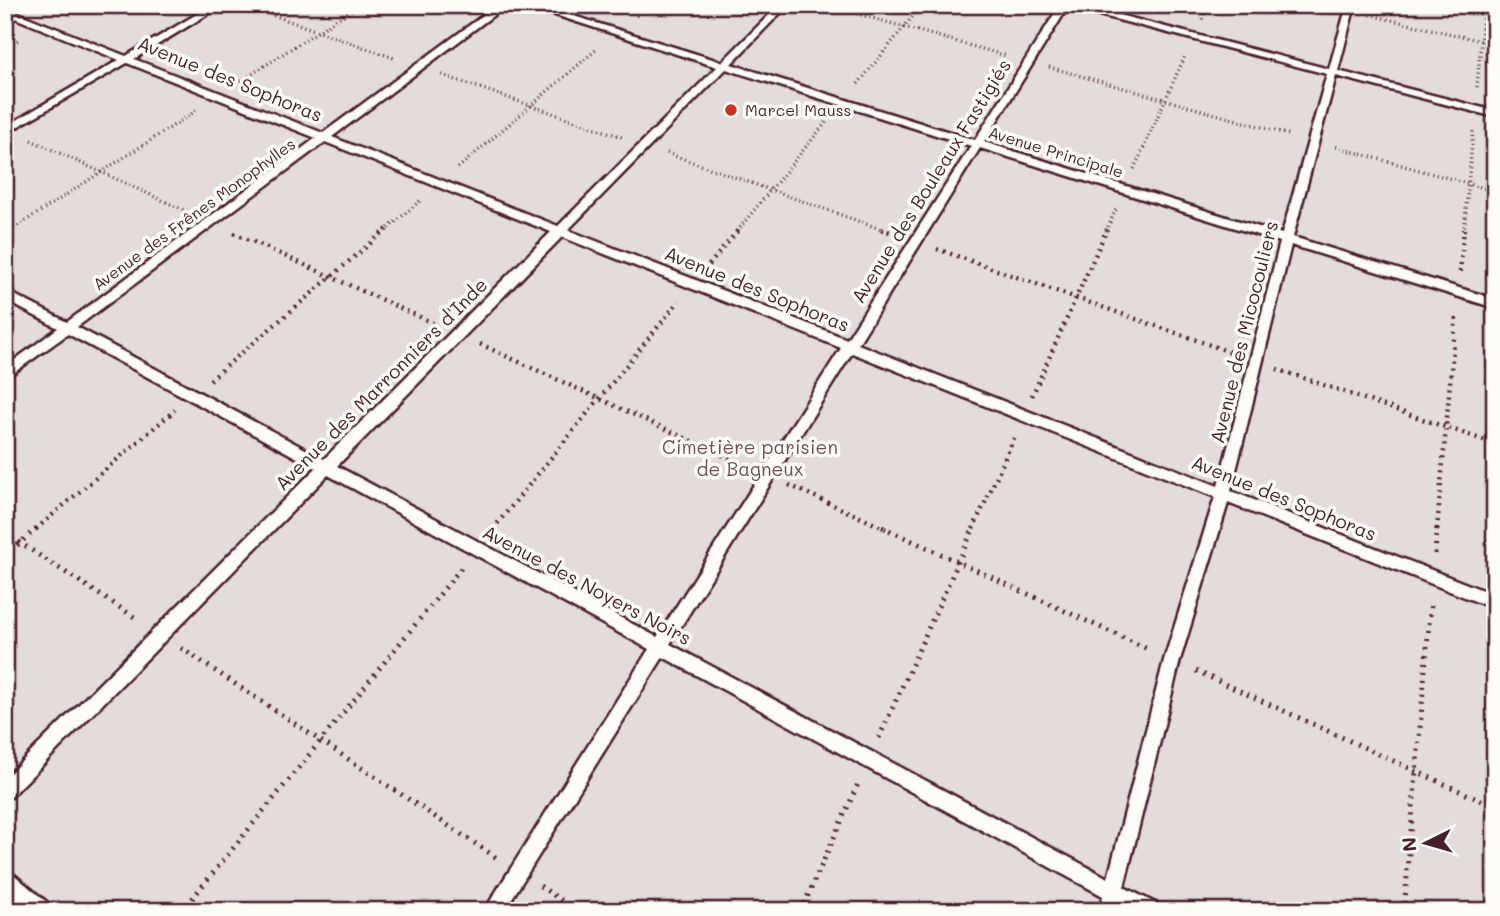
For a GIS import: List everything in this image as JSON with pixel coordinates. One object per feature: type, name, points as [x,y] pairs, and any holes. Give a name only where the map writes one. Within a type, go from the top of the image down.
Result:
[{"type":"lane","points":[[5,131],[219,5]]},
{"type":"lane","name":"Avenue des Frênes Monophylles","points":[[5,374],[503,5]]},
{"type":"lane","name":"Avenue Principale","points":[[528,5],[1495,304]]},
{"type":"lane","name":"Avenue des Marronniers d'Inde","points":[[5,791],[784,5]]},
{"type":"lane","points":[[1067,5],[1495,114]]},
{"type":"lane","name":"Avenue des Bouleaux Fastigiés","points":[[493,911],[1067,5]]},
{"type":"lane","name":"Avenue des Micocouliers","points":[[1109,911],[1172,660],[1223,495],[1286,241],[1351,8]]},
{"type":"lane","name":"Avenue des Sophoras","points":[[5,11],[1495,602]]},
{"type":"lane","name":"Avenue des Noyers Noirs","points":[[5,294],[1150,911]]},
{"type":"lane","points":[[5,880],[42,911]]},
{"type":"path","points":[[244,5],[1495,444]]},
{"type":"path","points":[[5,234],[359,5]]},
{"type":"path","points":[[5,556],[648,5]]},
{"type":"path","points":[[826,5],[1495,191]]},
{"type":"path","points":[[182,911],[922,5]]},
{"type":"path","points":[[801,911],[1208,5]]},
{"type":"path","points":[[1404,911],[1484,5]]},
{"type":"path","points":[[1351,8],[1495,44]]},
{"type":"path","points":[[5,533],[577,911]]},
{"type":"green space","name":"Cimetière parisien de Bagneux","points":[[5,5],[1495,5],[1495,911],[5,911]]},
{"type":"place","name":"Marcel Mauss","points":[[731,110]]}]
